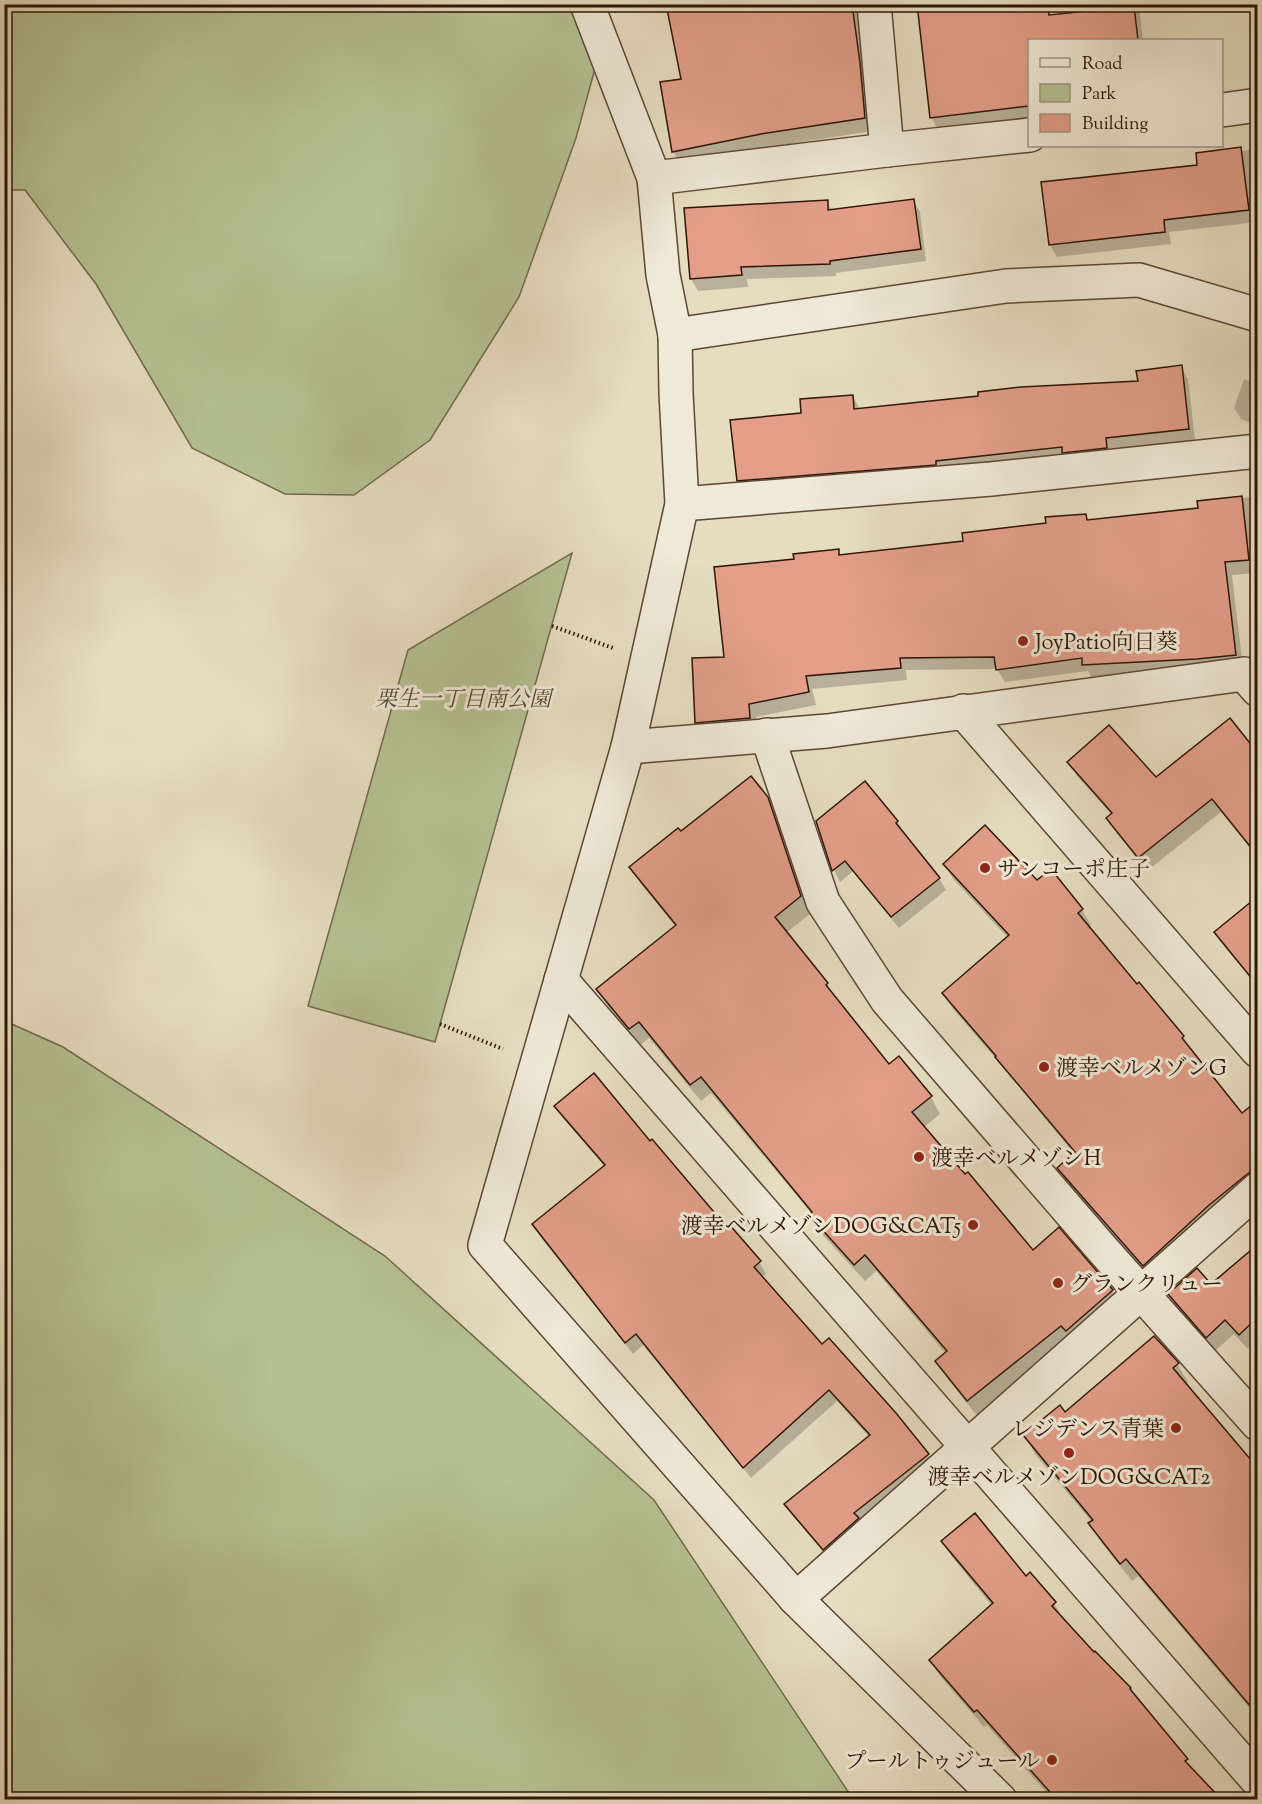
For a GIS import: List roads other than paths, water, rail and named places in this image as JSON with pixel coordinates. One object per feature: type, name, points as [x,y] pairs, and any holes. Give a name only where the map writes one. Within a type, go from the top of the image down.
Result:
[{"type":"street","points":[[586,4],[654,178],[663,275],[675,335],[682,504],[628,747],[485,1245],[796,1599],[1000,1800]]},
{"type":"street","points":[[874,4],[887,150]]},
{"type":"street","points":[[1223,110],[1257,105]]},
{"type":"street","points":[[654,178],[1028,135]]},
{"type":"street","points":[[675,335],[1006,286],[1139,280],[1257,315]]},
{"type":"street","points":[[682,504],[991,479],[1257,451]]},
{"type":"street","points":[[628,747],[827,731],[1244,674],[1257,690]]},
{"type":"street","points":[[963,711],[1257,1051]]},
{"type":"street","points":[[767,735],[823,902],[887,1000],[1257,1424]]},
{"type":"street","points":[[561,980],[1257,1781]]},
{"type":"street","points":[[796,1599],[1257,1189]]},
{"type":"place","name":"JoyPatio向日葵","points":[[1023,641]]},
{"type":"place","name":"サンコーポ庄子","points":[[985,868]]},
{"type":"place","name":"渡幸ベルメゾンG","points":[[1044,1067]]},
{"type":"place","name":"渡幸ベルメゾンH","points":[[919,1157]]},
{"type":"place","name":"渡幸ベルメゾンDOG&CAT5","points":[[973,1225]]},
{"type":"place","name":"グランクリュー","points":[[1058,1283]]},
{"type":"place","name":"レジデンス青葉","points":[[1176,1428]]},
{"type":"place","name":"渡幸ベルメゾンDOG&CAT2","points":[[1069,1453]]},
{"type":"place","name":"プールトゥジュール","points":[[1052,1760]]},
{"type":"park label","name":"栗生一丁目南公園","points":[[463,698]]}]
